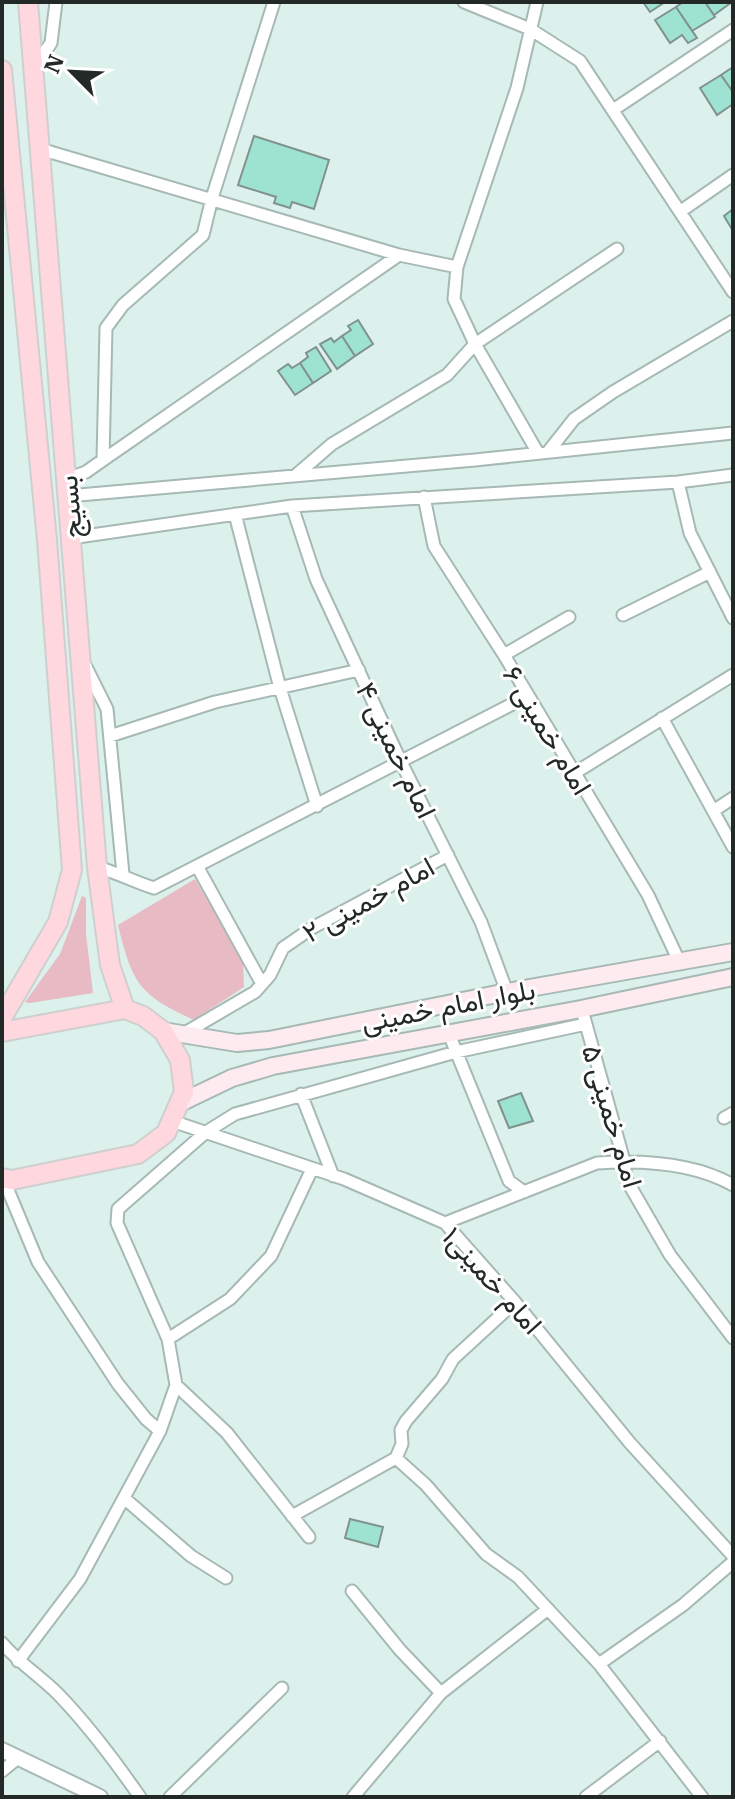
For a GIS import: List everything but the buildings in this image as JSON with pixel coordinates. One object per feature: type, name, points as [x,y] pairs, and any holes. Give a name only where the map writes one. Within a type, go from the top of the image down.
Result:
[{"type":"main road","name":"بسیج","points":[[28,2],[97,867],[110,965],[125,1009]]},
{"type":"main road","name":"بسیج","points":[[2,70],[47,540],[72,870],[58,922],[2,1018]]},
{"type":"main road","points":[[72,870],[97,867]]},
{"type":"main road","name":"بلوار امام خمینی","points":[[163,1031],[237,1043],[269,1040],[507,992],[733,952]]},
{"type":"main road","name":"بلوار امام خمینی","points":[[180,1103],[232,1078],[273,1066],[449,1034],[584,1017],[733,977]]},
{"type":"main road","points":[[2,1032],[125,1009],[143,1016],[163,1031],[180,1060],[184,1092],[166,1133],[138,1154],[12,1180],[3,1178]]},
{"type":"street","points":[[33,67],[51,43],[56,2]]},
{"type":"street","points":[[103,460],[106,328],[123,305],[203,235],[274,2]]},
{"type":"street","points":[[464,2],[530,29],[580,61],[733,292]]},
{"type":"street","points":[[537,2],[517,88],[457,267],[454,299],[475,344],[543,453]]},
{"type":"street","points":[[613,110],[733,30]]},
{"type":"street","points":[[40,149],[399,255],[457,267]]},
{"type":"street","points":[[681,211],[733,175]]},
{"type":"street","points":[[294,476],[332,444],[447,375],[475,344],[617,249]]},
{"type":"street","points":[[67,488],[399,255]]},
{"type":"street","points":[[543,453],[574,419],[613,392],[733,321]]},
{"type":"street","points":[[67,488],[294,476],[733,433]]},
{"type":"street","points":[[71,538],[292,506],[678,482],[733,475]]},
{"type":"street","points":[[678,482],[690,533],[733,618]]},
{"type":"street","name":"امام خمینی ۶","points":[[424,497],[434,546],[504,655],[648,895],[679,961]]},
{"type":"street","name":"امام خمینی ۴","points":[[292,506],[316,579],[401,762],[481,922],[507,992]]},
{"type":"street","points":[[235,514],[280,688],[317,806]]},
{"type":"street","points":[[623,615],[710,572]]},
{"type":"street","points":[[504,655],[569,617]]},
{"type":"street","points":[[81,657],[107,709],[123,874]]},
{"type":"street","points":[[110,736],[215,702],[359,670]]},
{"type":"street","points":[[573,774],[733,675]]},
{"type":"street","points":[[97,867],[123,874],[139,884],[154,888],[528,696]]},
{"type":"street","points":[[662,718],[733,847]]},
{"type":"street","points":[[713,811],[733,798]]},
{"type":"street","name":"امام خمینی ۲","points":[[182,1035],[255,992],[270,975],[283,948],[312,928],[448,855]]},
{"type":"street","points":[[197,866],[262,984]]},
{"type":"street","points":[[18,1661],[80,1579],[160,1431],[176,1385],[168,1339],[117,1223],[118,1209],[206,1132],[235,1114],[584,1017]]},
{"type":"street","name":"امام خمینی ۵","points":[[584,1017],[624,1161],[626,1179],[670,1255],[733,1338]]},
{"type":"street","points":[[449,1034],[509,1181],[524,1192]]},
{"type":"street","points":[[301,1094],[333,1176]]},
{"type":"street","name":"امام خمینی۱","points":[[172,1121],[333,1176],[445,1223],[515,1302],[630,1443],[733,1559]]},
{"type":"street","points":[[445,1223],[597,1163],[624,1161],[683,1167],[730,1184],[733,1197]]},
{"type":"street","points":[[168,1339],[230,1299],[271,1256],[312,1169]]},
{"type":"street","points":[[3,1178],[38,1262],[118,1384],[146,1419],[160,1431]]},
{"type":"street","points":[[292,1516],[396,1458],[402,1444],[401,1430],[406,1421],[442,1379],[453,1359],[515,1302]]},
{"type":"street","points":[[176,1385],[227,1433],[309,1537]]},
{"type":"street","points":[[396,1458],[426,1485],[486,1554],[518,1577],[599,1664],[702,1797]]},
{"type":"street","points":[[124,1498],[191,1556],[226,1578]]},
{"type":"street","points":[[599,1664],[683,1605],[733,1559]]},
{"type":"street","points":[[352,1591],[400,1650],[441,1693]]},
{"type":"street","points":[[353,1797],[441,1693],[548,1609]]},
{"type":"street","points":[[2,1643],[87,1725],[140,1797]]},
{"type":"street","points":[[170,1797],[282,1688]]},
{"type":"street","points":[[586,1797],[660,1741]]},
{"type":"street","points":[[2,1750],[100,1797]]},
{"type":"street","points":[[2,1771],[18,1758]]},
{"type":"shaded area","points":[[195,879],[243,960],[244,987],[194,1020],[161,1003],[141,985],[128,961],[118,925]]},
{"type":"shaded area","points":[[82,896],[86,898],[86,934],[93,993],[25,1002],[60,954]]}]
